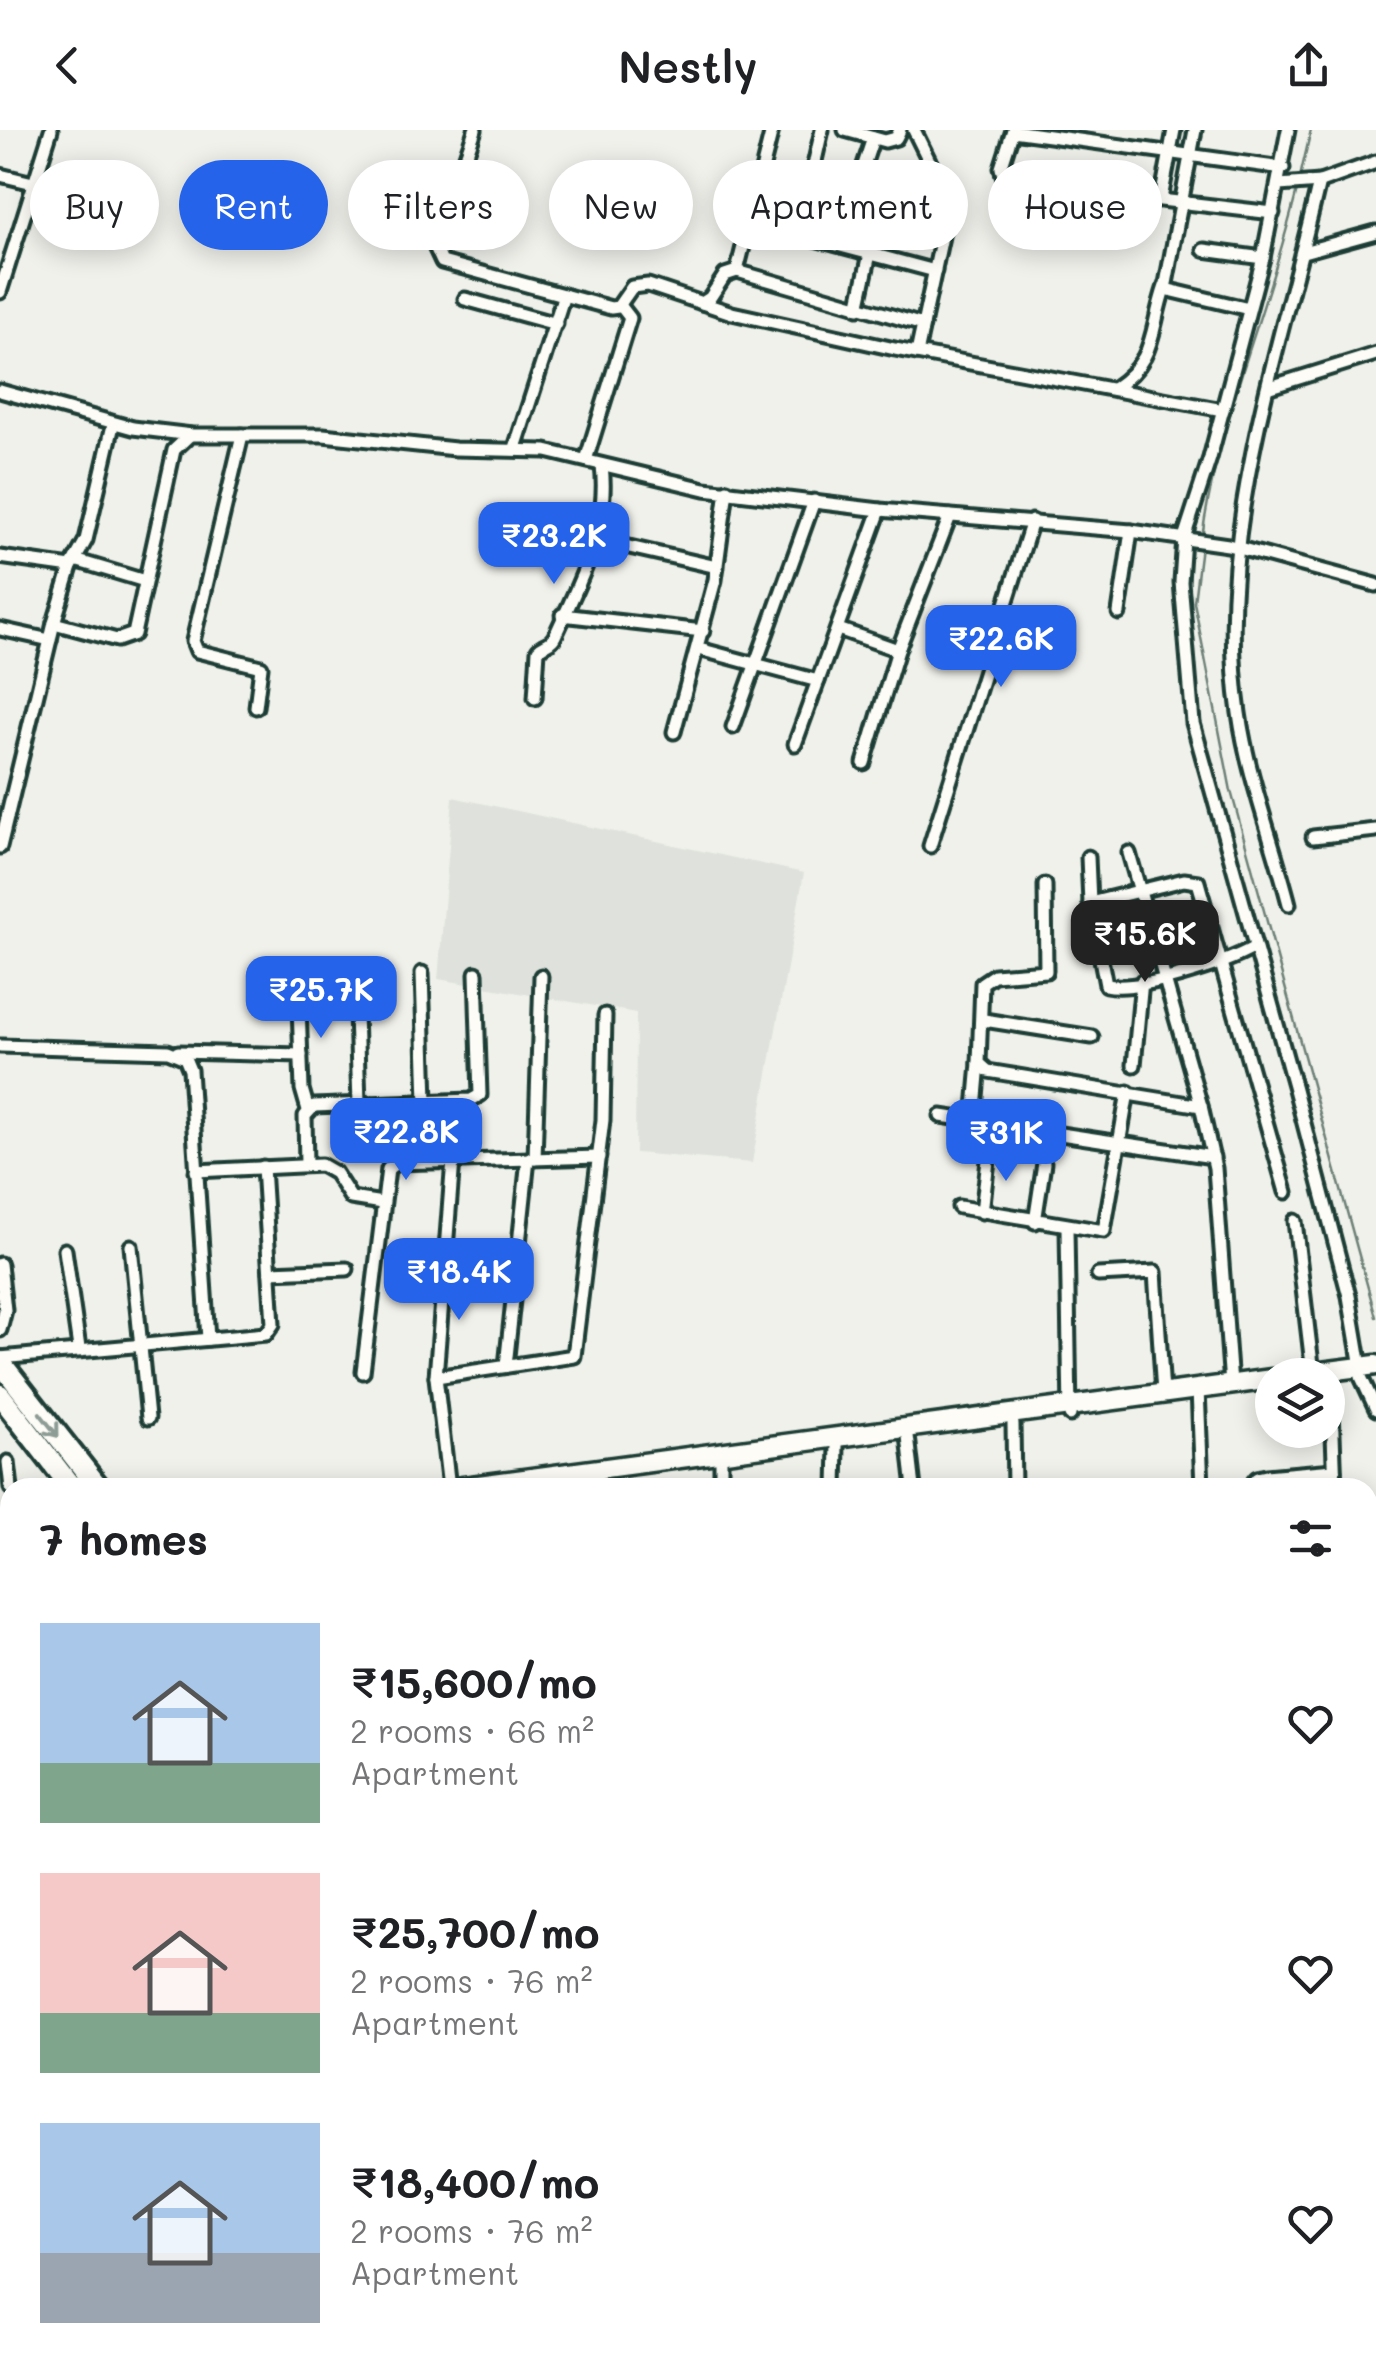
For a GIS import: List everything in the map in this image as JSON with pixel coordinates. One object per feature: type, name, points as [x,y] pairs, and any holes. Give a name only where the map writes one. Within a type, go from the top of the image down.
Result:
[{"type":"highway","points":[[0,1360],[91,1478]]},
{"type":"highway","points":[[0,1394],[64,1478]]},
{"type":"main road","points":[[1345,1374],[1370,1371]]},
{"type":"main road","points":[[627,1478],[837,1445],[1013,1424],[1163,1392],[1198,1394],[1255,1381]]},
{"type":"main road","points":[[531,1478],[1198,1394],[1255,1391]]},
{"type":"street","points":[[41,160],[51,130]]},
{"type":"street","points":[[475,130],[435,247],[442,262],[611,308],[620,305],[632,288],[648,285],[732,314],[1222,410]]},
{"type":"street","points":[[764,160],[772,130]]},
{"type":"street","points":[[815,160],[822,130]]},
{"type":"street","points":[[845,130],[891,141],[900,130]]},
{"type":"street","points":[[914,130],[946,202],[936,271],[917,353]]},
{"type":"street","points":[[1004,160],[1013,130],[1282,168]]},
{"type":"street","points":[[1162,194],[1174,130]]},
{"type":"street","points":[[1113,389],[1142,364],[1152,347],[1193,156],[1195,130]]},
{"type":"street","points":[[1288,130],[1282,168],[1284,185],[1273,213],[1188,539],[1181,582],[1192,724],[1370,1371],[1376,1409]]},
{"type":"street","points":[[866,160],[873,138]]},
{"type":"street","points":[[1284,185],[1315,183],[1376,162]]},
{"type":"street","points":[[0,174],[30,183]]},
{"type":"street","points":[[1290,904],[1238,709],[1232,546],[1303,252],[1315,183]]},
{"type":"street","points":[[0,292],[30,194]]},
{"type":"street","points":[[1162,199],[1273,213]]},
{"type":"street","points":[[1303,252],[1376,232]]},
{"type":"street","points":[[738,271],[742,250]]},
{"type":"street","points":[[853,250],[936,271]]},
{"type":"street","points":[[858,308],[869,250]]},
{"type":"street","points":[[1204,250],[1262,258]]},
{"type":"street","points":[[702,303],[710,298],[725,274],[738,271],[923,326]]},
{"type":"street","points":[[1164,286],[1170,293],[1249,310]]},
{"type":"street","points":[[515,448],[564,295]]},
{"type":"street","points":[[464,300],[556,324]]},
{"type":"street","points":[[586,460],[630,318],[620,305]]},
{"type":"street","points":[[1270,387],[1376,354]]},
{"type":"street","points":[[0,391],[113,424],[190,435],[323,435],[456,448],[515,448],[586,460],[674,484],[880,510],[1131,530],[1232,546],[1376,585]]},
{"type":"street","points":[[1,840],[54,624],[73,564],[86,540],[113,424]]},
{"type":"street","points":[[54,624],[117,640],[130,639],[174,450],[190,435]]},
{"type":"street","points":[[242,435],[193,641],[198,651],[261,667],[264,673],[256,707]]},
{"type":"street","points":[[535,698],[538,650],[554,639],[562,615],[584,576],[604,497],[602,466]]},
{"type":"street","points":[[674,732],[699,649],[728,490]]},
{"type":"street","points":[[733,727],[814,501]]},
{"type":"street","points":[[795,744],[880,510]]},
{"type":"street","points":[[864,763],[898,650],[950,516]]},
{"type":"street","points":[[930,846],[1032,521]]},
{"type":"street","points":[[1120,613],[1131,530]]},
{"type":"street","points":[[594,539],[717,567]]},
{"type":"street","points":[[0,557],[73,564],[145,581]]},
{"type":"street","points":[[562,615],[702,631]]},
{"type":"street","points":[[838,629],[898,650]]},
{"type":"street","points":[[0,630],[50,640]]},
{"type":"street","points":[[699,649],[818,681]]},
{"type":"street","points":[[1313,837],[1376,830]]},
{"type":"street","points":[[1129,853],[1213,1157],[1231,1385]]},
{"type":"street","points":[[1088,858],[1090,904],[1106,985],[1164,977],[1220,963],[1255,947]]},
{"type":"street","points":[[1090,904],[1195,879],[1286,1192]]},
{"type":"street","points":[[974,1120],[984,1020],[980,992],[987,978],[1046,971],[1045,885]]},
{"type":"street","points":[[308,1110],[359,1103],[472,1100],[482,1088],[476,973]]},
{"type":"street","points":[[422,974],[426,1102]]},
{"type":"street","points":[[506,1366],[531,1159],[541,976]]},
{"type":"street","points":[[298,979],[308,1110],[306,1164]]},
{"type":"street","points":[[1134,1066],[1142,981]]},
{"type":"street","points":[[354,983],[359,1103]]},
{"type":"street","points":[[436,1378],[574,1356],[599,1157],[604,1016]]},
{"type":"street","points":[[984,1020],[1092,1037]]},
{"type":"street","points":[[0,1046],[301,1055]]},
{"type":"street","points":[[178,1052],[190,1070],[208,1338]]},
{"type":"street","points":[[979,1063],[988,1071],[1201,1106]]},
{"type":"street","points":[[959,1207],[1097,1233],[1108,1225],[1128,1092]]},
{"type":"street","points":[[942,1116],[1213,1157]]},
{"type":"street","points":[[982,1212],[989,1152]]},
{"type":"street","points":[[363,1372],[385,1177],[396,1163],[599,1157]]},
{"type":"street","points":[[451,1478],[436,1378],[453,1160]]},
{"type":"street","points":[[1035,1222],[1044,1163]]},
{"type":"street","points":[[196,1171],[306,1164],[329,1168],[351,1198],[382,1203]]},
{"type":"street","points":[[0,1360],[78,1348],[271,1330],[263,1167]]},
{"type":"street","points":[[1295,1221],[1314,1358]]},
{"type":"street","points":[[1067,1228],[1070,1410]]},
{"type":"street","points":[[132,1246],[148,1418]]},
{"type":"street","points":[[65,1250],[78,1348]]},
{"type":"street","points":[[0,1264],[4,1310],[0,1330]]},
{"type":"street","points":[[270,1272],[347,1270]]},
{"type":"street","points":[[1098,1275],[1154,1272],[1163,1392]]},
{"type":"street","points":[[1198,1394],[1202,1478]]},
{"type":"street","points":[[1013,1424],[1014,1478]]},
{"type":"street","points":[[908,1436],[913,1478]]},
{"type":"street","points":[[836,1478],[837,1445]]},
{"type":"street","points":[[1330,1448],[1334,1478]]},
{"type":"street","points":[[8,1462],[10,1478]]},
{"type":"street","points":[[721,1462],[721,1478]]},
{"type":"street","points":[[1256,1478],[1334,1470]]},
{"type":"shaded area","points":[[453,797],[804,873],[752,1163],[635,1153],[636,1013],[438,979]]},
{"type":"waterway","points":[[1300,177],[1311,130]]},
{"type":"waterway","points":[[1202,538],[1232,406],[1297,190]]},
{"type":"waterway","points":[[1201,546],[1194,602],[1231,791],[1376,1317]]}]
